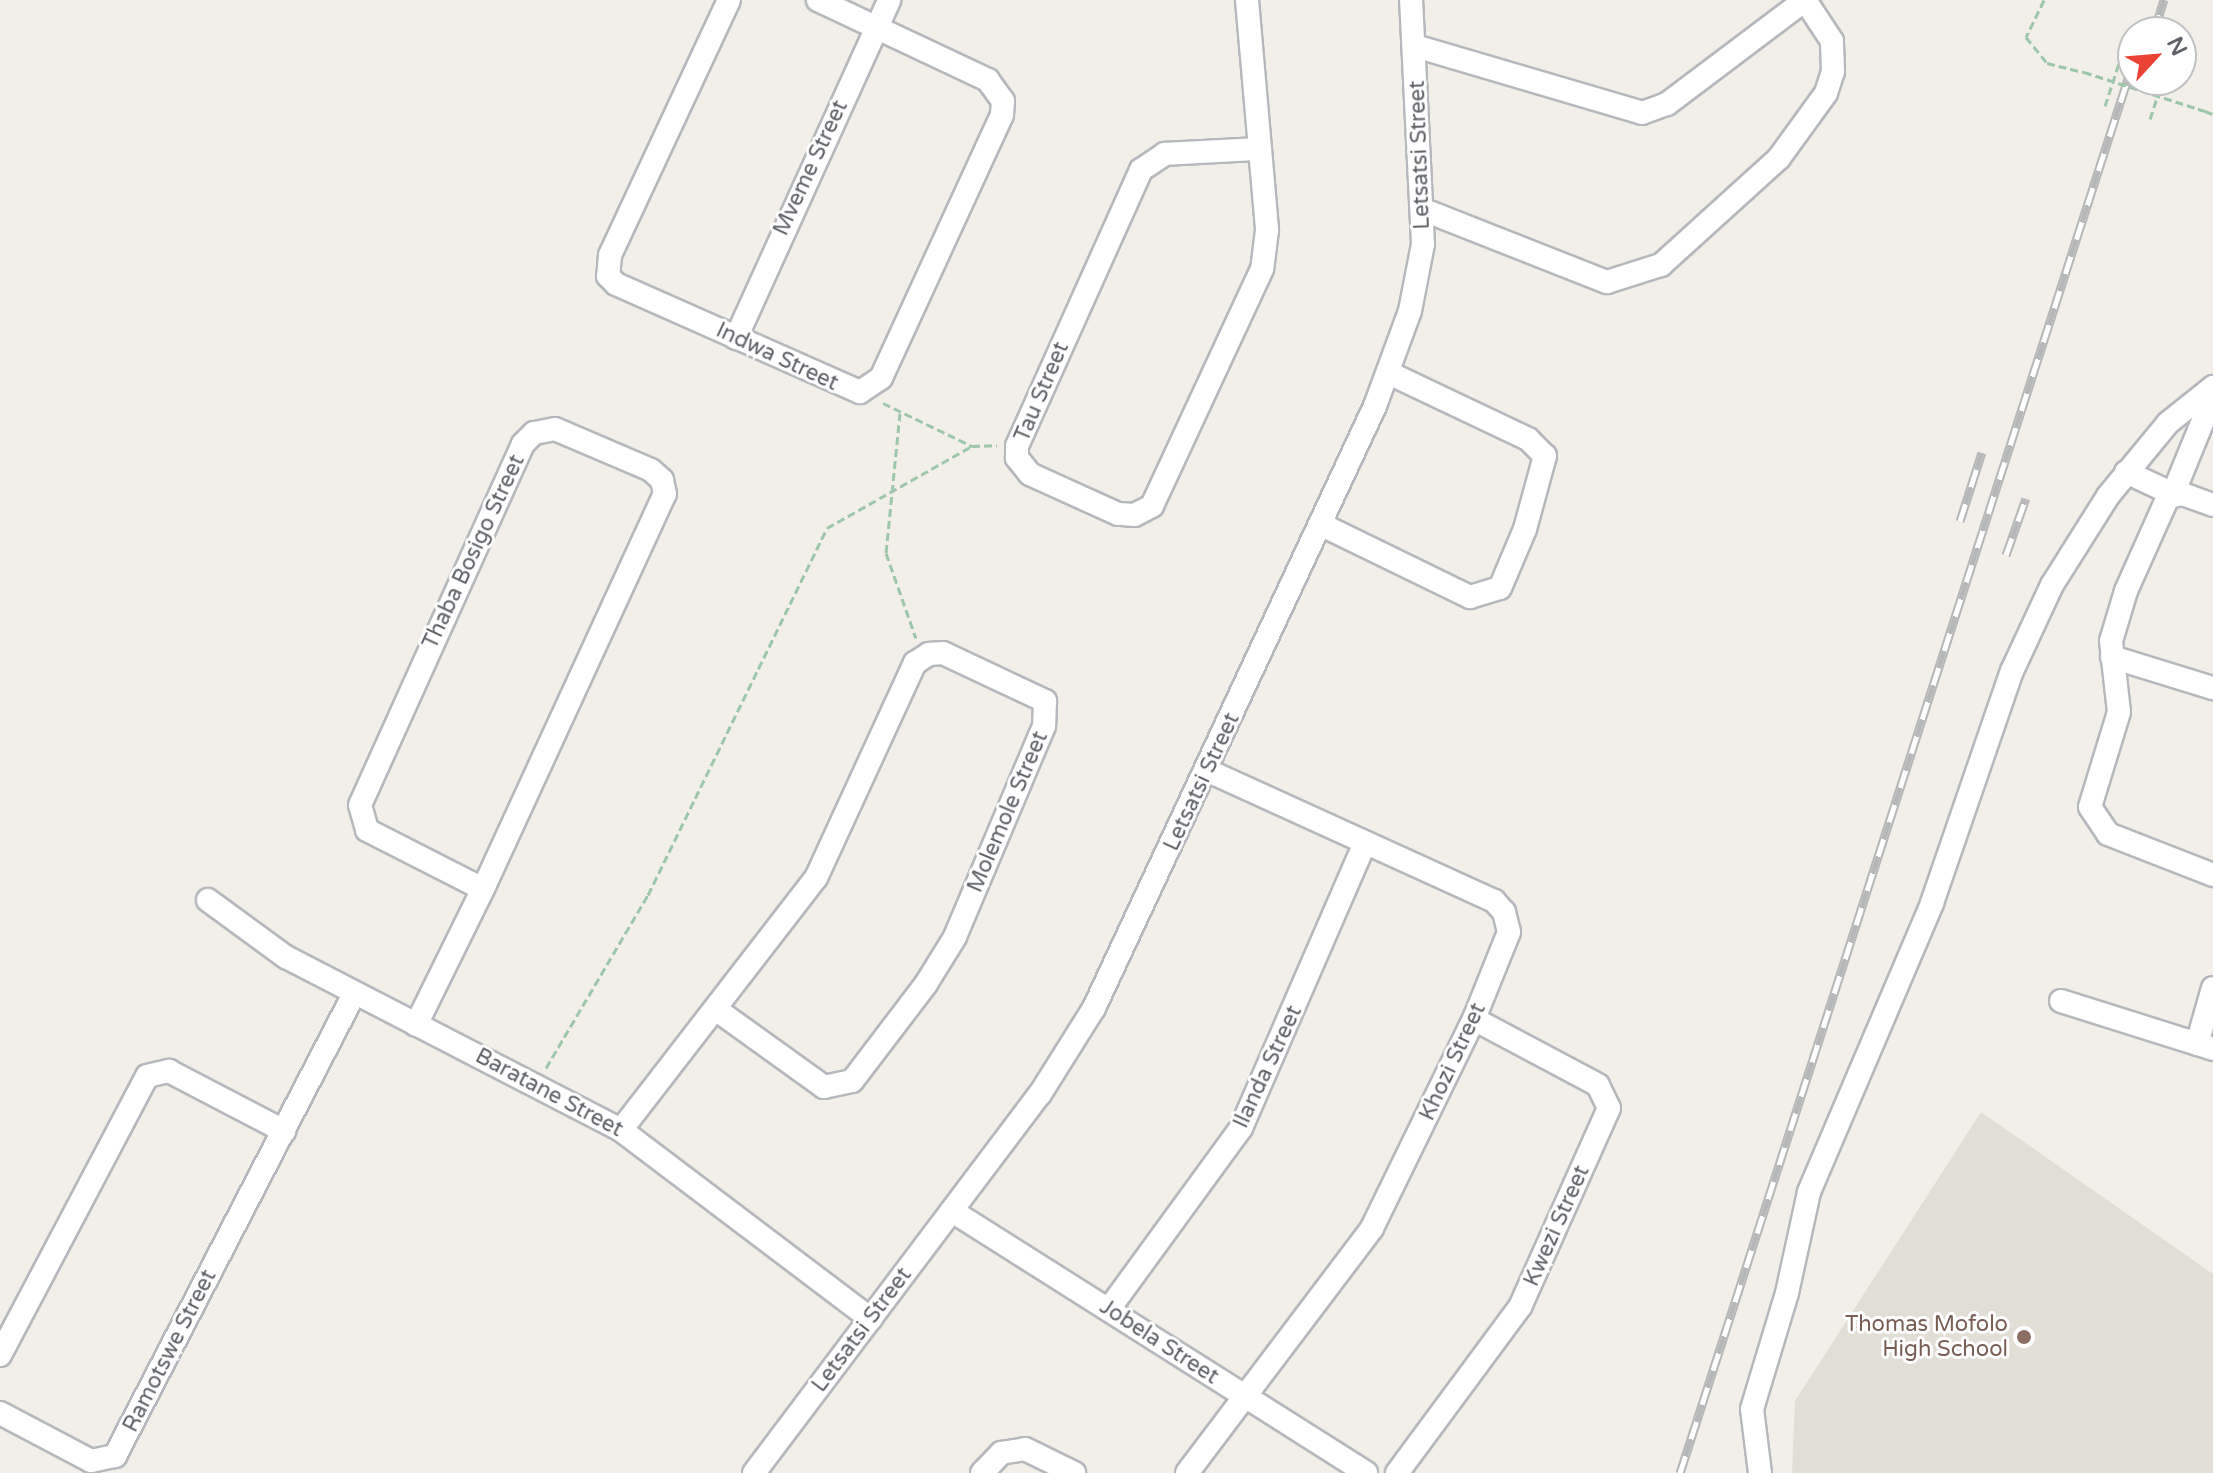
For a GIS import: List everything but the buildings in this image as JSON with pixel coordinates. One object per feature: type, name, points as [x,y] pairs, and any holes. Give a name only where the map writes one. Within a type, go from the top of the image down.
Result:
[{"type":"street","name":"Indwa Street","points":[[729,0],[606,270],[616,284],[848,390],[872,387],[881,378],[1003,107],[1002,95],[988,80],[818,0]]},
{"type":"street","name":"Mveme Street","points":[[736,338],[889,0]]},
{"type":"street","name":"Tau Street","points":[[1247,0],[1267,240],[1262,269],[1152,506],[1127,516],[1030,474],[1017,458],[1017,446],[1146,163],[1165,154],[1258,149]]},
{"type":"street","name":"Letsatsi Street","points":[[754,1473],[1040,1094],[1094,1008],[1209,771],[1389,373],[1410,311],[1424,210],[1411,0]]},
{"type":"street","points":[[1415,46],[1642,113],[1667,104],[1805,0],[1832,41],[1833,72],[1826,93],[1779,158],[1661,265],[1607,282],[1424,210]]},
{"type":"street","points":[[1320,524],[1470,597],[1500,588],[1529,517],[1545,456],[1528,439],[1389,373]]},
{"type":"street","points":[[1760,1473],[1752,1409],[1787,1293],[1809,1192],[1932,903],[2033,622],[2076,542],[2126,472],[2168,423],[2213,387]]},
{"type":"street","points":[[2213,396],[2173,494],[2156,519],[2113,624],[2112,657],[2119,712],[2090,807],[2108,834],[2213,875]]},
{"type":"street","name":"Thaba Bosigo Street","points":[[416,1025],[483,889],[665,494],[662,480],[651,470],[555,429],[534,433],[523,444],[360,805],[367,830],[483,889]]},
{"type":"street","points":[[2126,472],[2173,494],[2213,505]]},
{"type":"street","name":"Molemole Street","points":[[717,1010],[820,1085],[836,1089],[857,1075],[943,959],[1044,726],[1048,706],[953,656],[933,652],[922,656]]},
{"type":"street","points":[[621,1130],[717,1010],[823,866],[908,673],[922,656]]},
{"type":"street","points":[[2112,657],[2213,688]]},
{"type":"street","name":"Khozi Street","points":[[1187,1473],[1246,1400],[1372,1228],[1474,1019],[1507,942],[1504,912],[1494,901],[1209,771]]},
{"type":"street","name":"Ilanda Street","points":[[1109,1309],[1241,1128],[1365,843]]},
{"type":"street","name":"Baratane Street","points":[[208,900],[270,947],[354,994],[538,1083],[621,1130],[871,1319]]},
{"type":"street","points":[[2061,1001],[2205,1047],[2213,988]]},
{"type":"street","name":"Ramotswe Street","points":[[0,1413],[91,1461],[115,1456],[354,994]]},
{"type":"street","name":"Kwezi Street","points":[[1397,1473],[1520,1307],[1609,1108],[1598,1085],[1474,1019]]},
{"type":"street","points":[[0,1355],[147,1076],[169,1071],[284,1131]]},
{"type":"street","name":"Jobela Street","points":[[952,1211],[1109,1309],[1246,1400],[1366,1473]]},
{"type":"street","points":[[982,1473],[1001,1453],[1025,1449],[1074,1473]]},
{"type":"path","points":[[2044,0],[2026,37],[2047,63],[2117,82]]},
{"type":"path","points":[[2105,106],[2117,69]]},
{"type":"path","points":[[2150,119],[2157,96],[2213,114]]},
{"type":"path","points":[[872,387],[879,400],[900,413],[972,446],[1017,446]]},
{"type":"path","points":[[900,413],[886,553],[922,656]]},
{"type":"path","points":[[538,1083],[648,895],[827,528],[972,446]]},
{"type":"shaded area","name":"Thomas Mofolo High School","points":[[1981,1112],[2213,1274],[2213,1473],[1792,1473],[1795,1401]]},
{"type":"railway","points":[[2159,16],[2164,0]]},
{"type":"railway","points":[[1680,1473],[2122,96]]},
{"type":"railway","points":[[1960,521],[1982,452]]},
{"type":"railway","points":[[2006,555],[2026,498]]},
{"type":"place","name":"Thomas Mofolo High School","points":[[2024,1337]]}]
